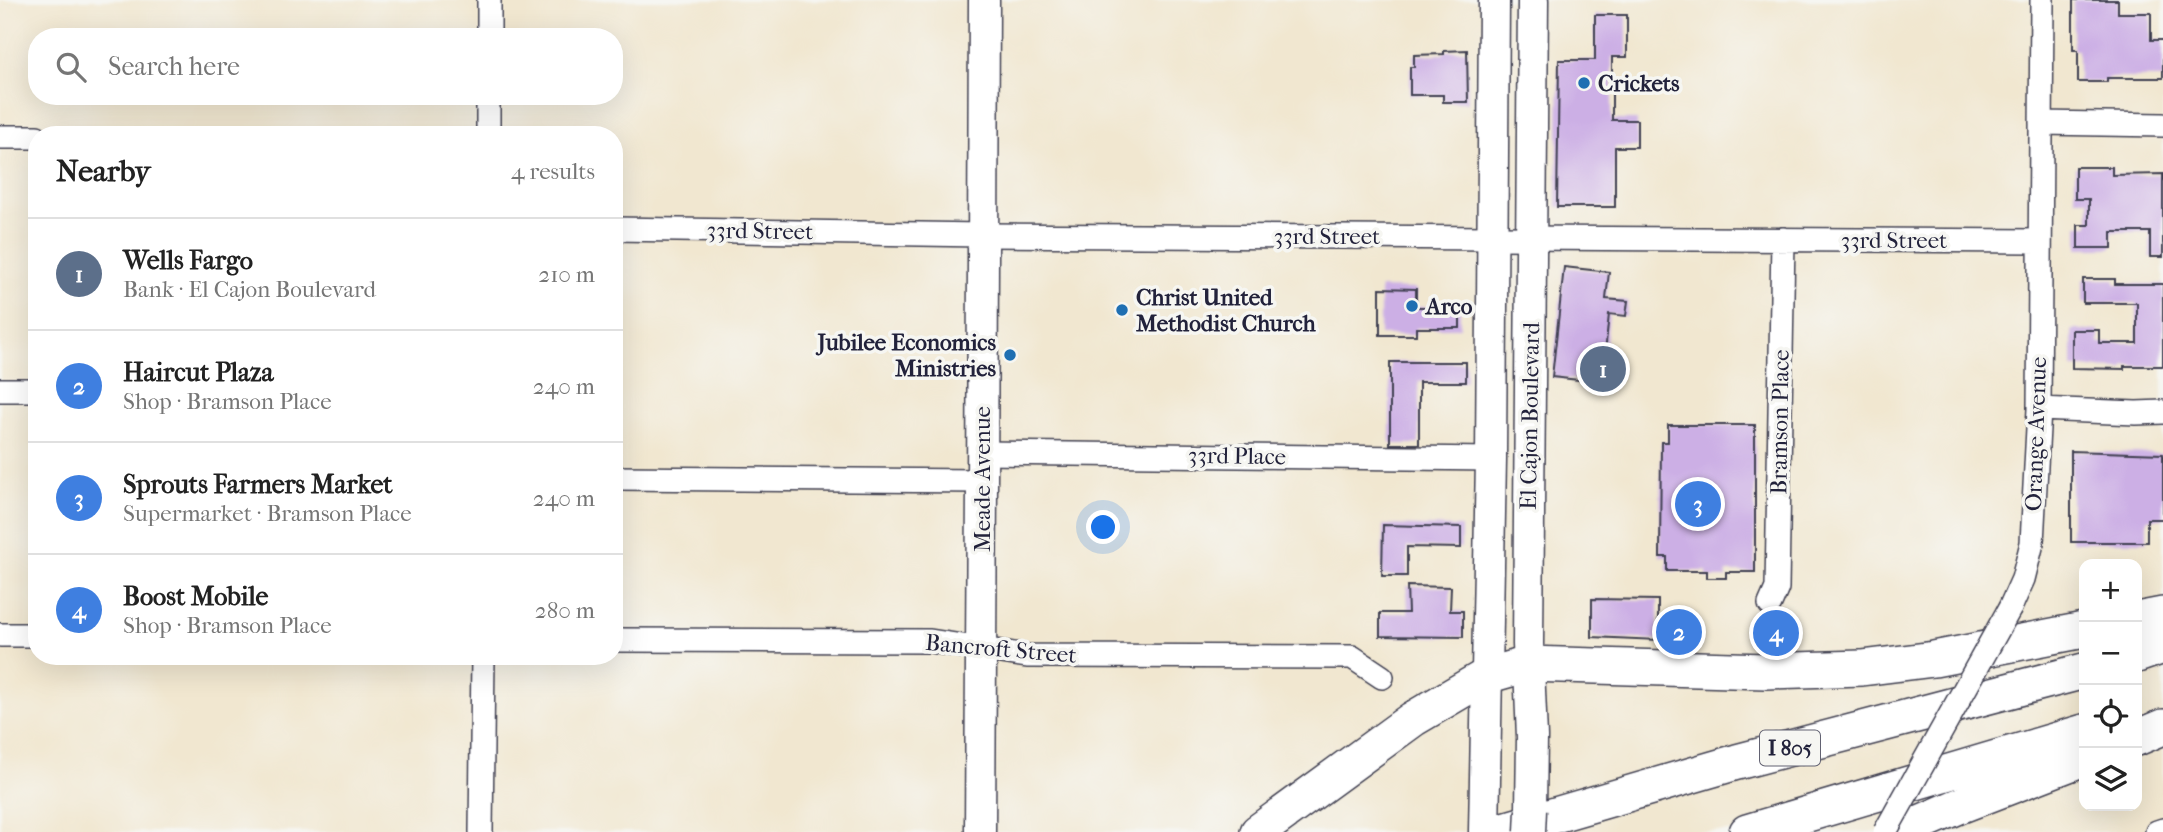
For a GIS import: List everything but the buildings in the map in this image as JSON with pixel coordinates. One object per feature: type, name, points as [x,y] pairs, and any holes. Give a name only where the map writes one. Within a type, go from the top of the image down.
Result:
[{"type":"highway","points":[[2142,619],[2163,615]]},
{"type":"highway","points":[[1258,832],[1413,719],[1486,676],[1528,664],[1766,671],[1862,668],[1934,659],[2079,631]]},
{"type":"highway","points":[[2142,653],[2163,646]]},
{"type":"highway","name":"I 805","points":[[1497,832],[1737,762],[2079,672]]},
{"type":"highway","points":[[2142,713],[2163,706]]},
{"type":"highway","points":[[2142,736],[2163,727]]},
{"type":"highway","points":[[1746,832],[2079,733]]},
{"type":"highway","points":[[1899,832],[2079,760]]},
{"type":"main road","name":"Meade Avenue","points":[[980,832],[983,650],[981,235],[984,0]]},
{"type":"main road","name":"El Cajon Boulevard","points":[[1484,832],[1491,459],[1494,0]]},
{"type":"main road","name":"El Cajon Boulevard","points":[[1530,832],[1532,725],[1528,664],[1534,0]]},
{"type":"street","points":[[489,0],[489,28]]},
{"type":"street","name":"Orange Avenue","points":[[1885,832],[2010,608],[2023,579],[2032,543],[2039,409],[2042,0]]},
{"type":"street","points":[[488,105],[488,126]]},
{"type":"street","points":[[2041,122],[2163,125]]},
{"type":"street","points":[[0,137],[28,137]]},
{"type":"street","name":"33rd Street","points":[[623,229],[981,235],[2040,241]]},
{"type":"street","name":"Bramson Place","points":[[1770,604],[1777,588],[1783,239]]},
{"type":"street","points":[[0,390],[28,390]]},
{"type":"street","points":[[2039,409],[2163,412]]},
{"type":"street","name":"33rd Place","points":[[623,478],[982,467],[1491,459]]},
{"type":"street","points":[[0,635],[28,635]]},
{"type":"street","name":"Bancroft Street","points":[[623,640],[930,642],[1027,656],[1352,657],[1382,677]]},
{"type":"street","points":[[481,832],[483,665]]},
{"type":"street","points":[[2157,832],[2163,830]]},
{"type":"place","name":"Crickets","points":[[1584,83]]},
{"type":"place","name":"Arco","points":[[1412,306]]},
{"type":"place","name":"Christ United Methodist Church","points":[[1122,310]]},
{"type":"place","name":"Jubilee Economics Ministries","points":[[1010,355]]},
{"type":"place","name":"Wells Fargo","points":[[1603,369]]},
{"type":"place","name":"Sprouts Farmers Market","points":[[1698,504]]},
{"type":"place","name":"Haircut Plaza","points":[[1679,632]]},
{"type":"place","name":"Boost Mobile","points":[[1776,633]]}]
